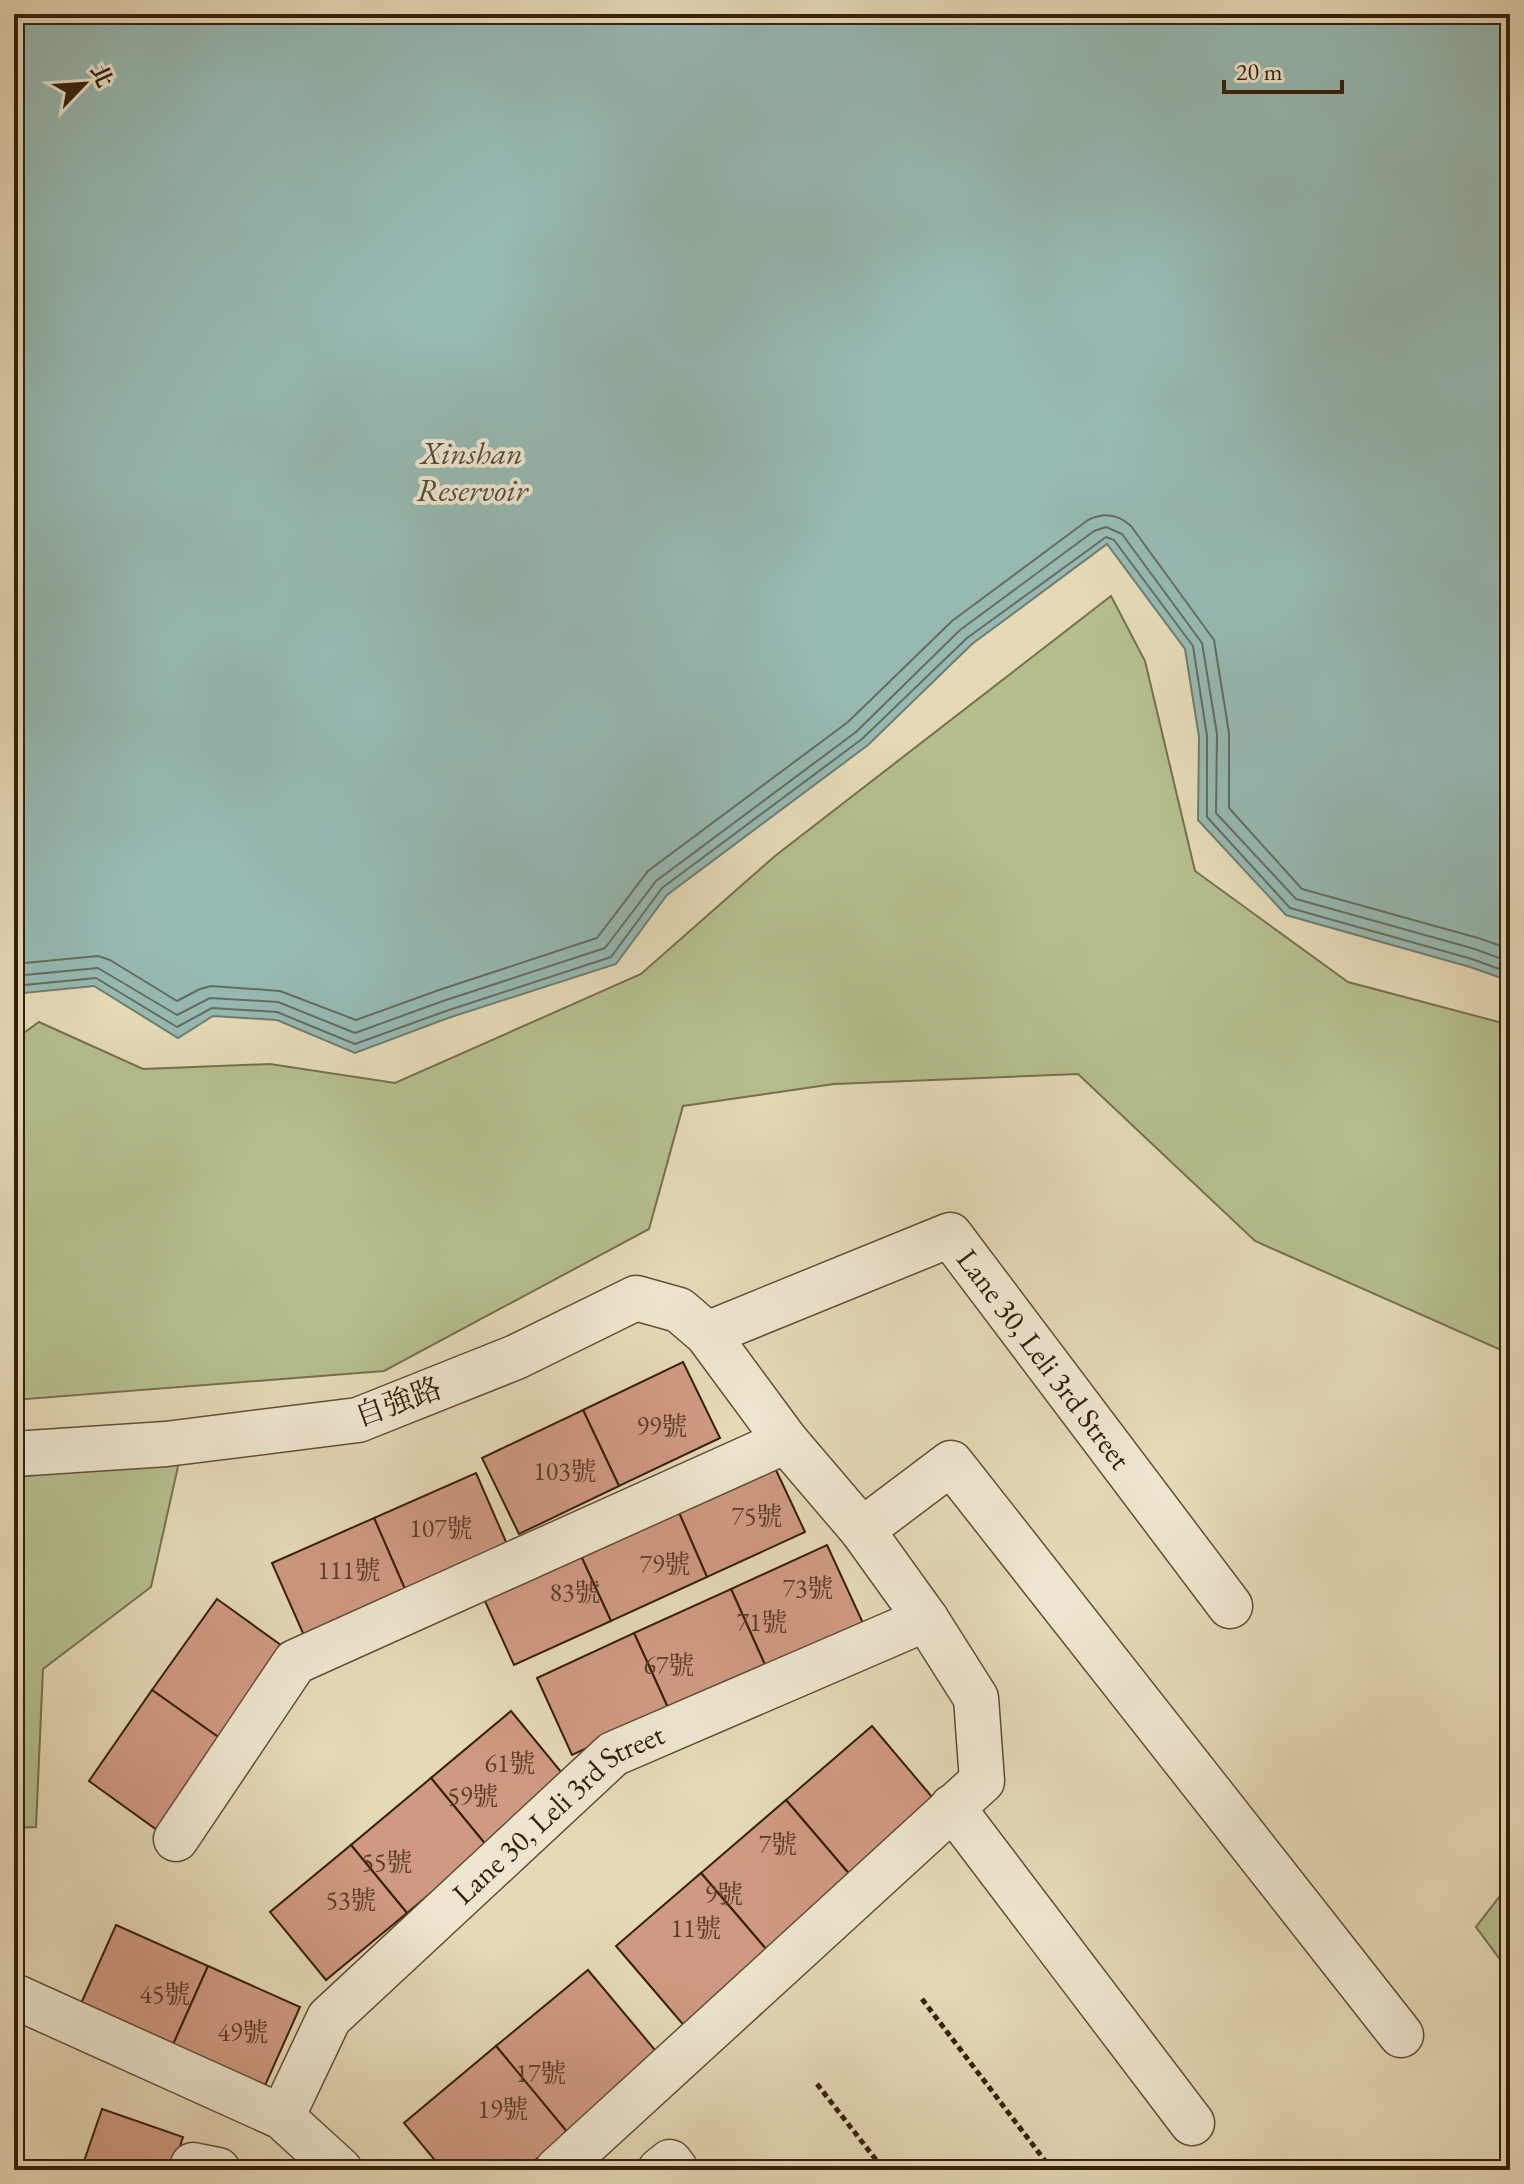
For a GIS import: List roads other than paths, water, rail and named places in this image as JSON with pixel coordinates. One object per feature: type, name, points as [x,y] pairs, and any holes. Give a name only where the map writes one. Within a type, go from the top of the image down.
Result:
[{"type":"street","name":"Lane 30, Leli 3rd Street","points":[[707,1334],[950,1235],[1230,1606]]},
{"type":"street","name":"自強路","points":[[14,1454],[166,1444],[358,1420],[516,1357],[636,1298],[679,1310],[707,1334]]},
{"type":"street","points":[[557,2170],[982,1781],[976,1698],[926,1619],[862,1530],[786,1441],[707,1334]]},
{"type":"street","points":[[176,1839],[295,1662],[786,1441]]},
{"type":"street","points":[[862,1530],[951,1463],[1401,2035]]},
{"type":"street","name":"Lane 30, Leli 3rd Street","points":[[282,2117],[329,2018],[613,1754],[926,1619]]},
{"type":"street","points":[[952,1807],[1192,2123]]},
{"type":"street","points":[[14,1996],[282,2117],[340,2170]]},
{"type":"street","points":[[660,2170],[670,2162],[676,2170]]},
{"type":"street","points":[[191,2170],[193,2165],[218,2170]]},
{"type":"water","name":"Xinshan Reservoir","points":[[14,14],[1510,14],[1510,981],[1286,915],[1198,820],[1199,737],[1185,649],[1107,544],[972,644],[868,745],[667,895],[616,964],[448,1018],[355,1053],[277,1020],[213,1016],[178,1038],[94,986],[14,994]]}]
